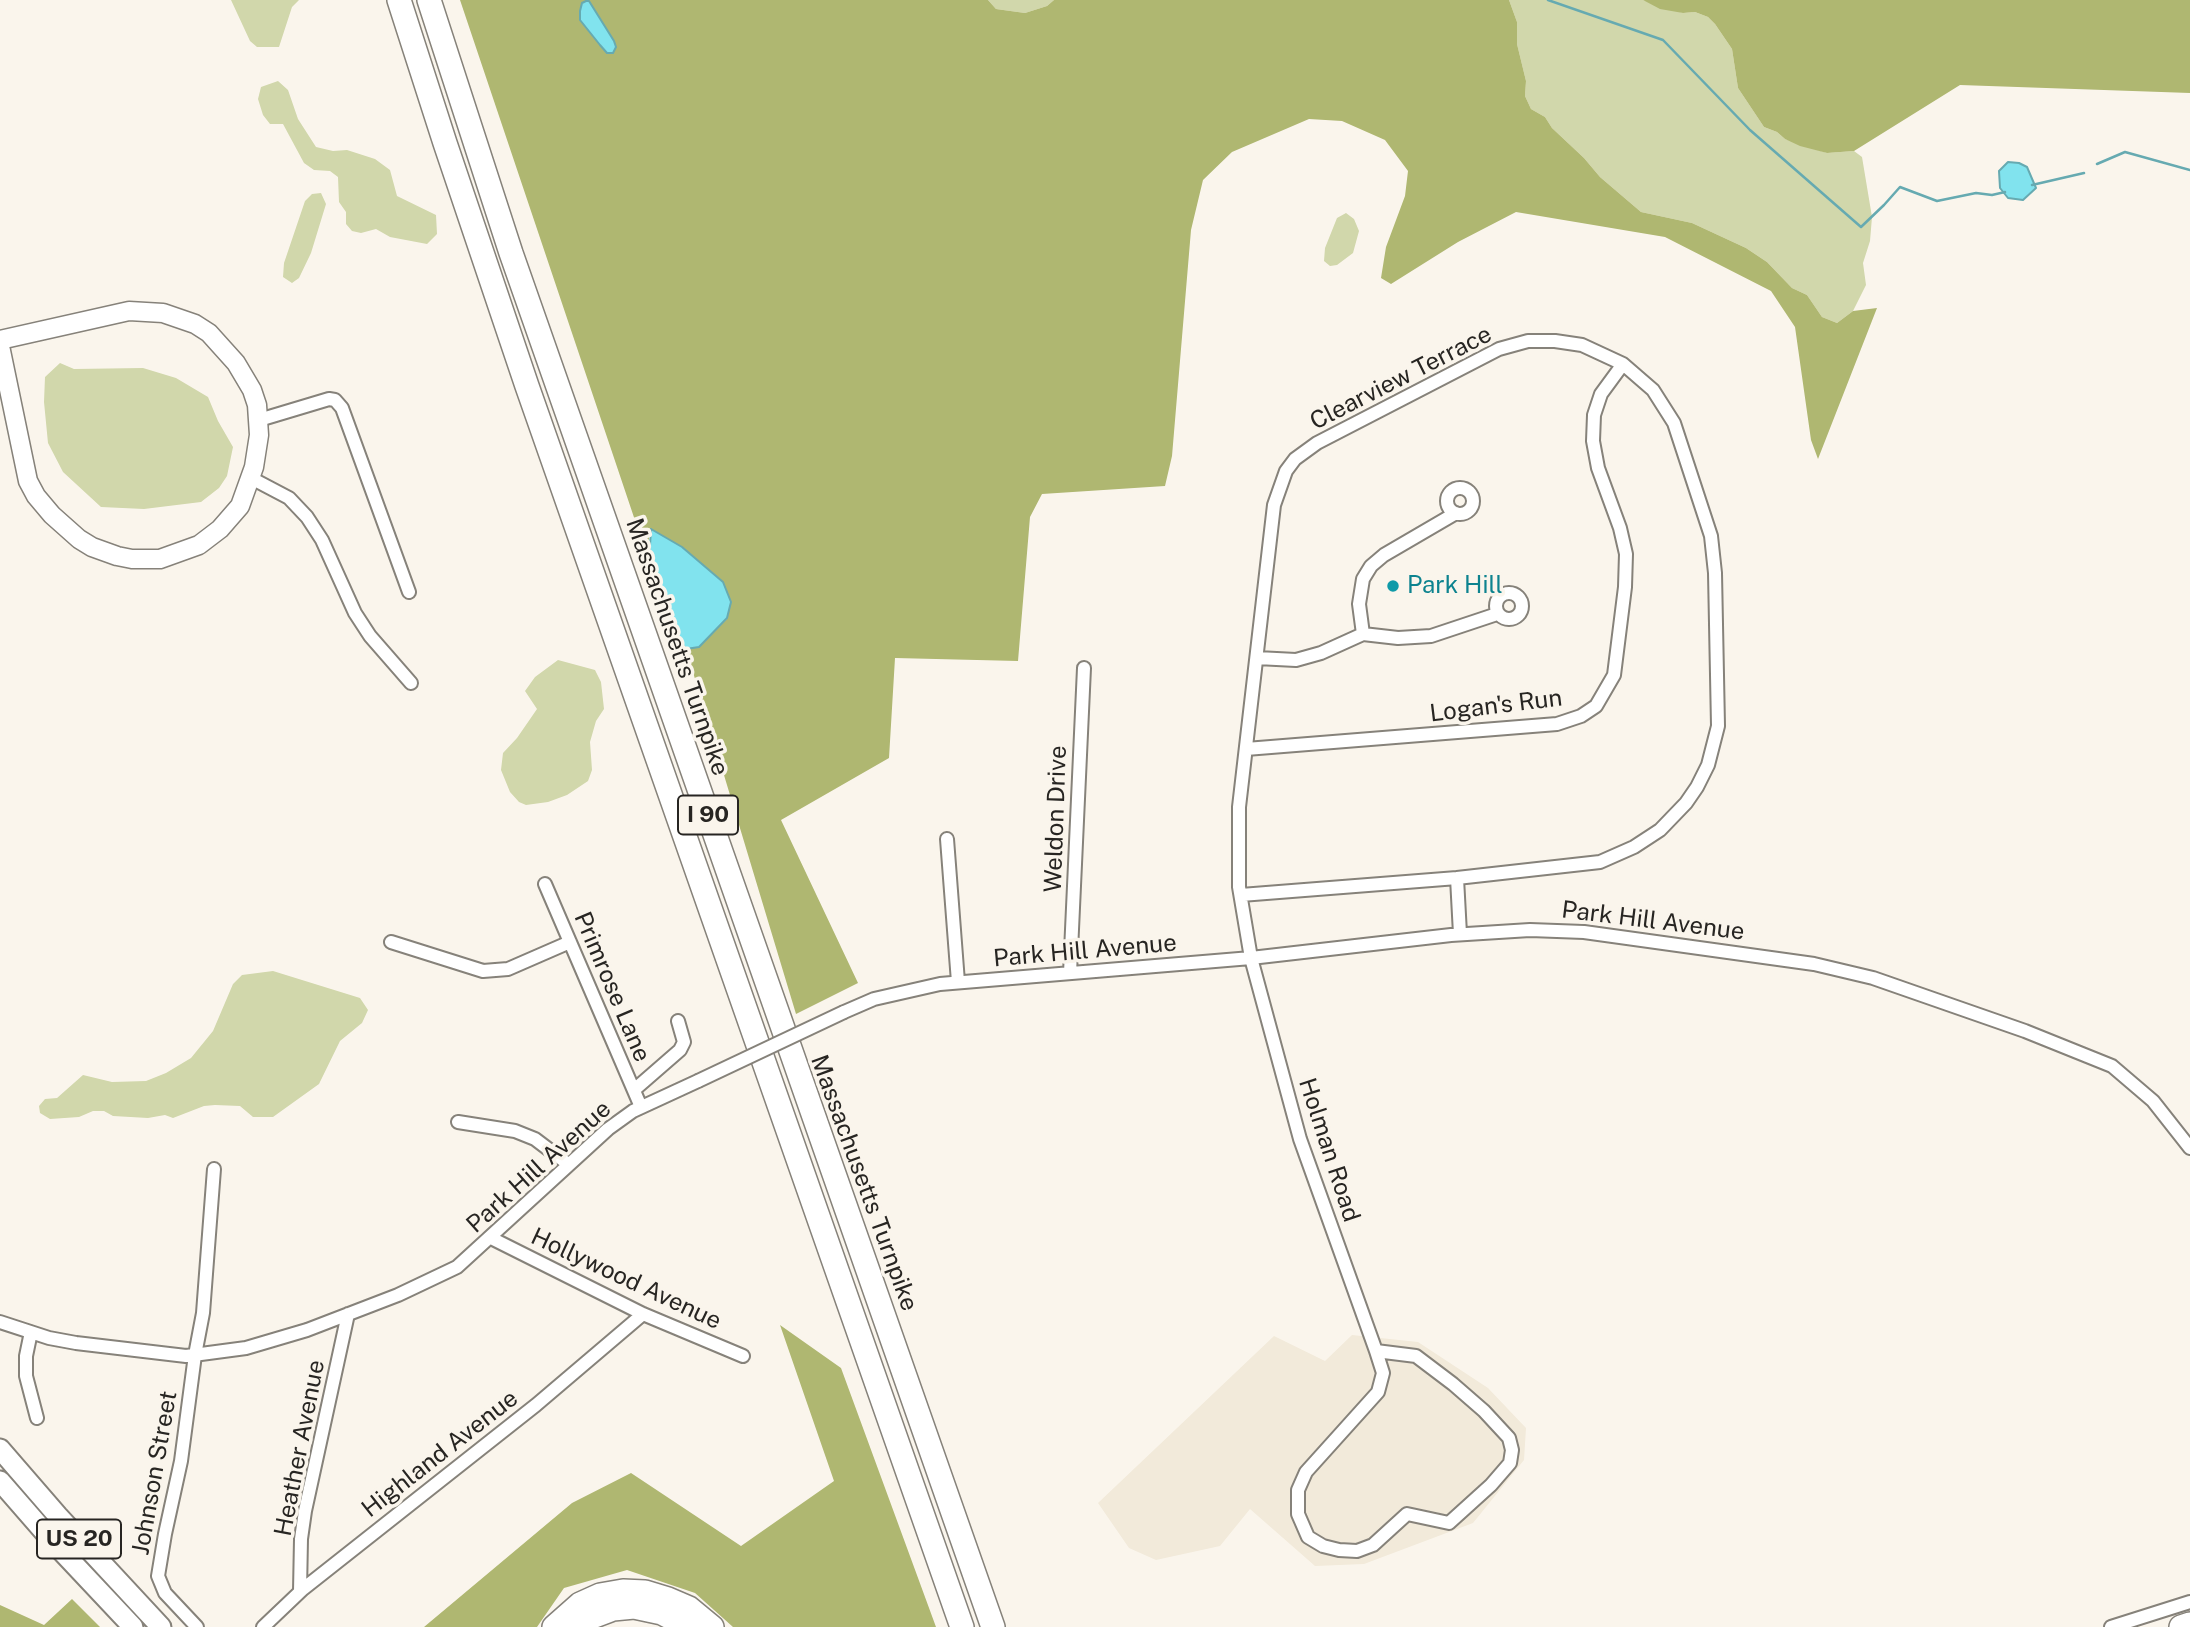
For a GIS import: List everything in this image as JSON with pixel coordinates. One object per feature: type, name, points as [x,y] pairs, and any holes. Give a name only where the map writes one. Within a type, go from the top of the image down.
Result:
[{"type":"highway","name":"I 90","points":[[399,0],[444,143],[527,386],[962,1627]]},
{"type":"highway","name":"Massachusetts Turnpike","points":[[429,0],[511,253],[993,1627]]},
{"type":"highway","points":[[554,1627],[580,1604],[600,1595],[623,1591],[645,1592],[668,1599],[689,1608],[712,1627]]},
{"type":"highway","points":[[577,1627],[592,1617],[613,1609],[634,1607],[662,1613],[688,1627]]},
{"type":"highway","points":[[2181,1627],[2190,1624]]},
{"type":"main road","name":"US 20","points":[[0,1449],[161,1627]]},
{"type":"main road","points":[[1,1482],[16,1467]]},
{"type":"main road","name":"US 20","points":[[1,1482],[133,1627]]},
{"type":"street","points":[[0,340],[129,311],[163,313],[178,317],[209,333],[236,363],[251,390],[259,420],[251,478],[246,495],[231,518],[208,539],[186,551],[160,559],[117,556],[92,547],[68,531],[36,496],[28,481],[0,346]]},
{"type":"street","name":"Clearview Terrace","points":[[1241,895],[1457,878],[1600,862],[1634,848],[1660,830],[1686,803],[1708,765],[1718,726],[1715,573],[1711,536],[1674,423],[1653,390],[1623,364],[1582,345],[1555,341],[1528,341],[1499,349],[1317,443],[1295,459],[1280,483],[1274,505],[1239,807],[1241,895],[1251,958]]},
{"type":"street","name":"Logan's Run","points":[[1247,749],[1558,724],[1581,716],[1596,706],[1614,675],[1625,587],[1626,554],[1620,528],[1598,468],[1593,441],[1594,415],[1601,394],[1623,364]]},
{"type":"street","points":[[259,420],[329,399],[335,400],[342,408],[409,592]]},
{"type":"street","points":[[251,478],[289,498],[307,517],[321,540],[355,613],[370,636],[411,683]]},
{"type":"street","points":[[1363,634],[1359,604],[1363,579],[1371,566],[1384,555],[1457,513]]},
{"type":"street","points":[[1257,658],[1296,660],[1321,653],[1363,634],[1398,638],[1432,636],[1497,614]]},
{"type":"street","name":"Weldon Drive","points":[[1070,973],[1084,668]]},
{"type":"street","points":[[947,839],[958,982]]},
{"type":"street","points":[[1457,878],[1460,934]]},
{"type":"street","name":"Primrose Lane","points":[[545,884],[641,1107]]},
{"type":"street","name":"Park Hill Avenue","points":[[0,1322],[49,1338],[103,1348],[195,1355],[260,1345],[398,1295],[446,1274],[492,1238],[608,1129],[641,1107],[844,1012],[885,996],[958,982],[1251,958],[1460,934],[1530,930],[1584,932],[1763,955],[1873,978],[2025,1031],[2112,1066],[2152,1101],[2190,1148]]},
{"type":"street","points":[[391,942],[483,971],[508,969],[570,942]]},
{"type":"street","name":"Holman Road","points":[[1251,958],[1300,1139],[1383,1373],[1378,1392],[1306,1472],[1299,1485],[1297,1502],[1304,1532],[1312,1540],[1334,1549],[1357,1551],[1373,1545],[1407,1514],[1449,1523],[1491,1485],[1510,1463],[1512,1450],[1509,1438],[1454,1384],[1416,1356],[1376,1351]]},
{"type":"street","points":[[634,1090],[681,1050],[684,1042],[678,1021]]},
{"type":"street","points":[[458,1122],[515,1131],[535,1139],[568,1164]]},
{"type":"street","name":"Johnson Street","points":[[197,1627],[164,1593],[159,1576],[181,1461],[203,1313],[214,1169]]},
{"type":"street","name":"Hollywood Avenue","points":[[492,1238],[643,1314],[743,1356]]},
{"type":"street","name":"Heather Avenue","points":[[300,1591],[300,1539],[348,1314]]},
{"type":"street","name":"Highland Avenue","points":[[263,1627],[300,1591],[536,1405],[643,1314]]},
{"type":"street","points":[[31,1332],[26,1356],[26,1376],[37,1418]]},
{"type":"street","points":[[2111,1627],[2190,1602]]},
{"type":"shaded area","points":[[1352,1335],[1418,1342],[1488,1388],[1526,1428],[1524,1460],[1473,1523],[1364,1564],[1315,1566],[1250,1509],[1220,1546],[1156,1560],[1129,1548],[1098,1503],[1274,1336],[1325,1361]]},
{"type":"green space","points":[[231,0],[299,0],[292,7],[279,47],[257,47],[250,41]]},
{"type":"green space","points":[[460,0],[988,0],[996,9],[1025,13],[1047,6],[1054,0],[1509,0],[1517,22],[1517,44],[1526,81],[1525,96],[1531,109],[1545,117],[1552,128],[1600,177],[1641,212],[1692,223],[1746,248],[1767,262],[1792,288],[1807,295],[1822,317],[1837,323],[1853,311],[1877,308],[1818,459],[1811,440],[1795,327],[1771,291],[1665,237],[1516,212],[1458,242],[1391,284],[1381,278],[1386,247],[1405,196],[1408,171],[1385,140],[1342,121],[1309,119],[1232,152],[1203,180],[1191,230],[1172,456],[1165,486],[1042,494],[1030,517],[1018,661],[895,658],[889,758],[781,820],[858,983],[796,1014],[686,649],[699,647],[727,619],[731,602],[723,582],[682,547],[649,534],[649,562]]},
{"type":"green space","points":[[988,0],[1054,0],[1047,6],[1025,13],[996,9]]},
{"type":"green space","points":[[1509,0],[1643,0],[1683,13],[1695,12],[1708,17],[1732,49],[1738,88],[1764,127],[1777,132],[1785,139],[1827,153],[1854,151],[1862,157],[1872,217],[1870,241],[1863,263],[1866,285],[1853,311],[1837,323],[1822,317],[1807,295],[1792,288],[1767,262],[1746,248],[1692,223],[1641,212],[1600,177],[1552,128],[1545,117],[1531,109],[1525,96],[1526,81],[1517,44],[1517,22]]},
{"type":"green space","points":[[1643,0],[2190,0],[2190,93],[1960,85],[1854,151],[1827,153],[1800,146],[1764,127],[1738,88],[1732,49],[1708,17],[1695,12],[1660,9]]},
{"type":"green space","points":[[278,81],[288,90],[298,119],[316,147],[333,151],[347,150],[375,159],[390,170],[397,196],[436,215],[437,234],[427,244],[390,237],[376,229],[361,233],[352,231],[346,224],[346,212],[339,202],[338,177],[330,171],[314,170],[304,163],[283,124],[270,124],[263,115],[258,99],[261,87]]},
{"type":"green space","points":[[321,193],[326,204],[311,253],[299,278],[292,283],[283,277],[284,263],[305,201],[312,194]]},
{"type":"green space","points":[[1346,213],[1354,219],[1359,231],[1353,253],[1337,265],[1330,266],[1324,261],[1325,248],[1337,218]]},
{"type":"green space","points":[[60,363],[74,369],[143,368],[176,378],[208,397],[233,447],[227,476],[219,488],[201,502],[144,509],[101,507],[63,472],[48,443],[44,402],[45,377]]},
{"type":"green space","points":[[558,660],[595,670],[601,682],[604,709],[596,721],[590,742],[592,770],[588,781],[567,795],[548,802],[526,805],[510,792],[501,770],[503,753],[537,709],[525,691],[535,677]]},
{"type":"green space","points":[[273,971],[360,998],[368,1010],[362,1023],[340,1041],[319,1084],[273,1117],[253,1117],[240,1106],[215,1105],[204,1106],[173,1118],[165,1115],[148,1118],[113,1116],[104,1111],[93,1111],[79,1117],[50,1119],[40,1113],[39,1106],[45,1099],[57,1098],[83,1075],[112,1082],[146,1081],[191,1058],[213,1031],[233,984],[242,975]]},
{"type":"green space","points":[[780,1325],[841,1368],[936,1627],[733,1627],[695,1593],[627,1570],[564,1588],[537,1627],[424,1627],[572,1503],[631,1473],[741,1546],[834,1481]]},
{"type":"green space","points":[[72,1599],[100,1627],[0,1627],[0,1605],[44,1625]]},
{"type":"water","points":[[589,1],[614,41],[616,47],[613,53],[607,53],[580,20],[582,3]]},
{"type":"water","points":[[2008,162],[2027,167],[2036,188],[2023,200],[2008,198],[2000,188],[1999,171]]},
{"type":"water","points":[[651,529],[682,547],[723,582],[731,602],[727,618],[699,647],[686,649],[673,631],[673,624],[649,562]]},
{"type":"waterway","points":[[1548,0],[1663,40],[1750,130],[1861,227],[1900,187],[1937,201],[1976,193],[1992,195],[2005,192]]},
{"type":"waterway","points":[[2097,164],[2125,152],[2190,170]]},
{"type":"waterway","points":[[2032,185],[2084,173]]},
{"type":"place","name":"Park Hill","points":[[1393,586]]}]
